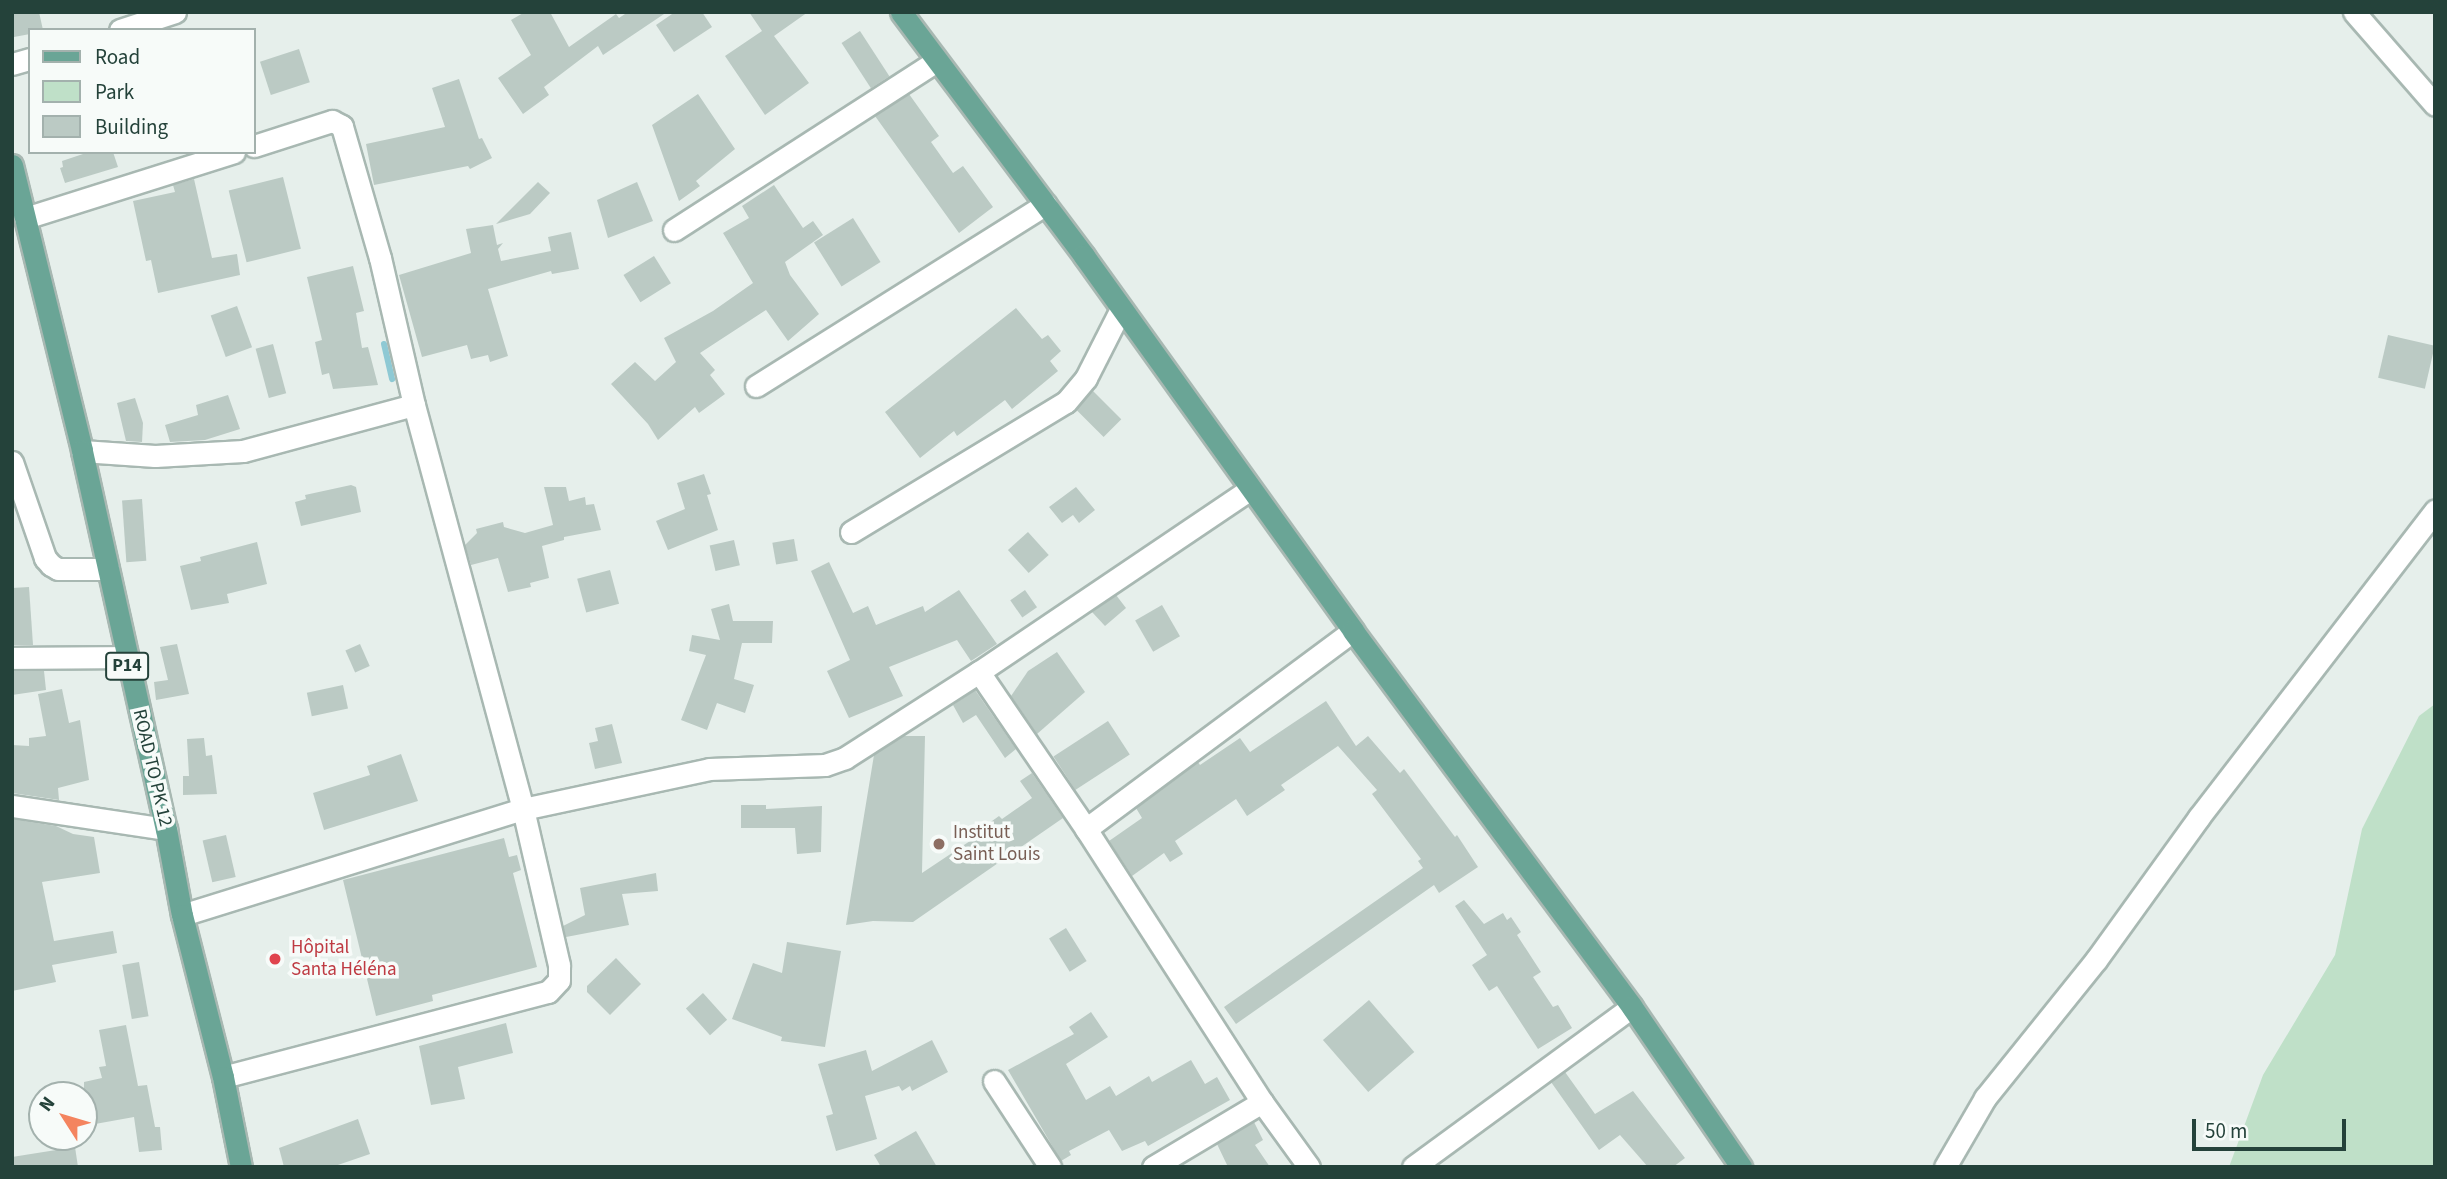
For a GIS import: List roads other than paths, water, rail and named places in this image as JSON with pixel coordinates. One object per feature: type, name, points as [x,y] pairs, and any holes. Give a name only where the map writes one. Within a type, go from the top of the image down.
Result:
[{"type":"main road","points":[[901,12],[1046,204],[1353,631],[1632,1007],[1738,1166]]},
{"type":"main road","name":"ROAD TO PK 12","points":[[12,165],[82,452],[125,657],[166,829],[182,915],[223,1077],[241,1167]]},
{"type":"street","points":[[126,28],[175,12]]},
{"type":"street","points":[[2354,12],[2435,105]]},
{"type":"street","points":[[674,230],[936,61]]},
{"type":"street","points":[[223,1077],[548,992],[558,980],[559,965],[523,809],[414,405],[380,258],[342,125],[332,121],[256,145]]},
{"type":"street","points":[[25,218],[228,154]]},
{"type":"street","points":[[756,386],[1046,204]]},
{"type":"street","points":[[851,532],[1066,402],[1086,378],[1121,309]]},
{"type":"street","points":[[82,452],[155,456],[243,451],[414,405]]},
{"type":"street","points":[[12,462],[45,558],[51,565],[58,569],[108,569]]},
{"type":"street","points":[[182,915],[523,809],[709,769],[825,765],[864,748],[1250,489]]},
{"type":"street","points":[[1945,1167],[1985,1098],[2096,960],[2199,817],[2434,508]]},
{"type":"street","points":[[1086,829],[1353,631]]},
{"type":"street","points":[[12,658],[125,657]]},
{"type":"street","points":[[979,672],[1086,829],[1262,1102],[1309,1167]]},
{"type":"street","points":[[13,808],[166,829]]},
{"type":"street","points":[[1413,1167],[1632,1007]]},
{"type":"street","points":[[995,1081],[1050,1167]]},
{"type":"street","points":[[1153,1167],[1262,1102]]},
{"type":"waterway","points":[[384,344],[392,379]]},
{"type":"place","name":"Institut Saint Louis","points":[[939,844]]},
{"type":"place","name":"Hôpital Santa Héléna","points":[[275,959]]}]
